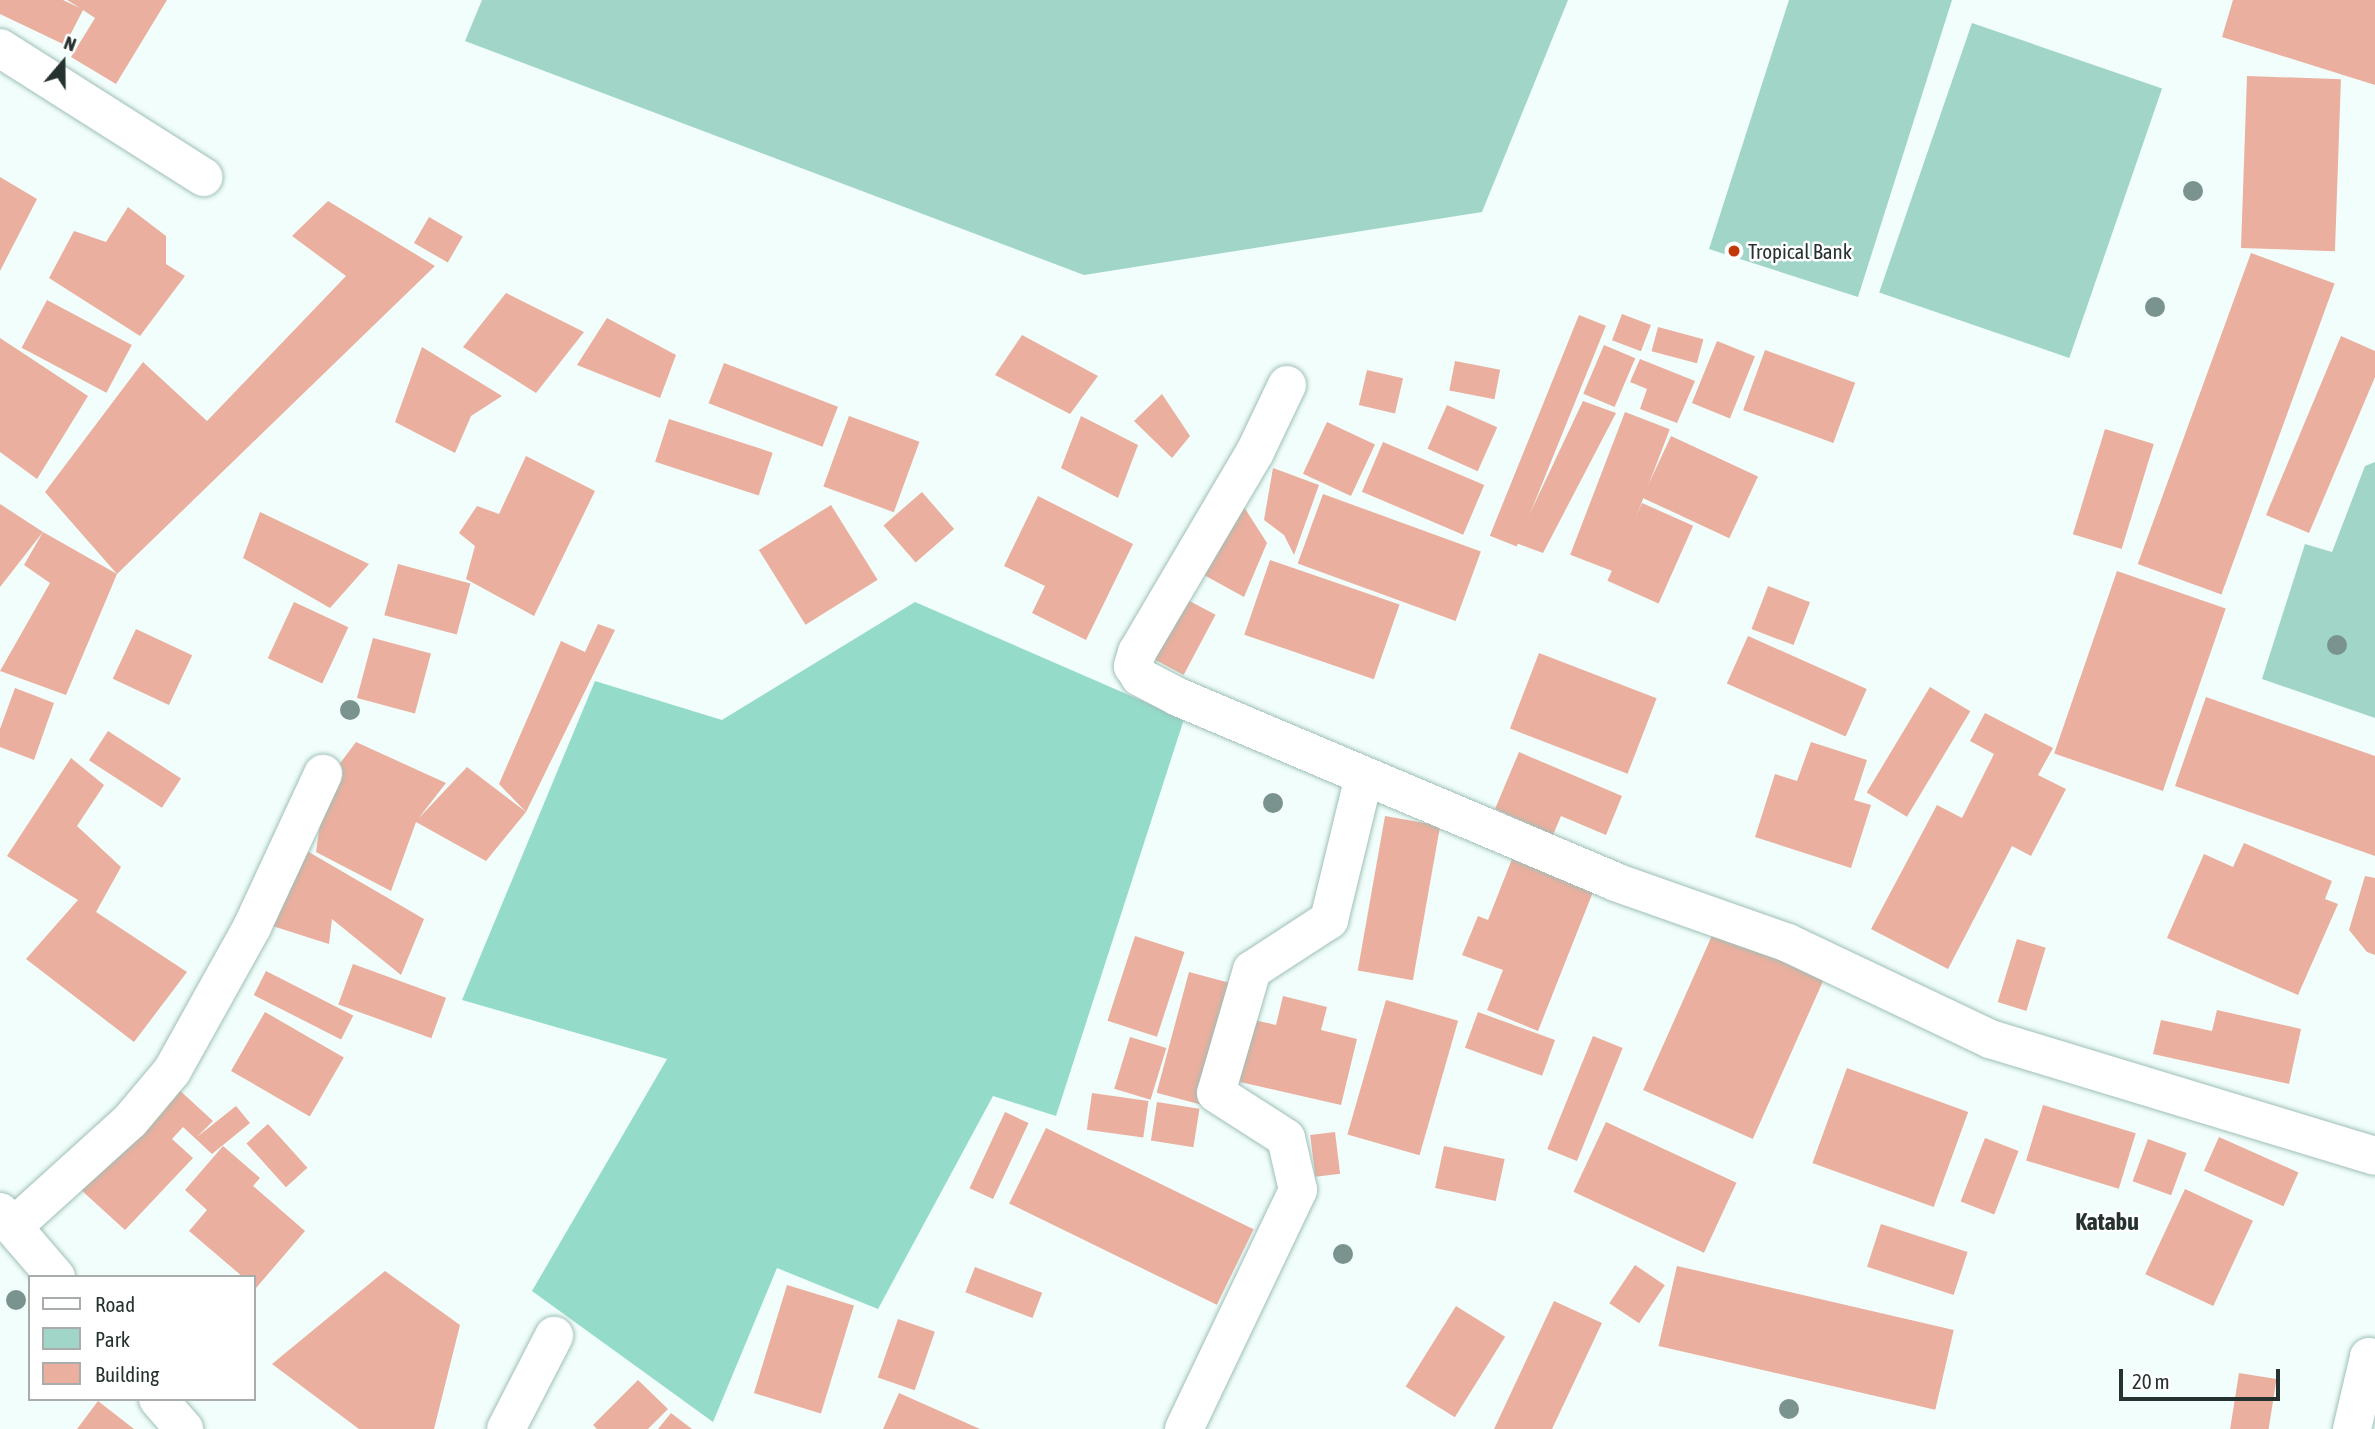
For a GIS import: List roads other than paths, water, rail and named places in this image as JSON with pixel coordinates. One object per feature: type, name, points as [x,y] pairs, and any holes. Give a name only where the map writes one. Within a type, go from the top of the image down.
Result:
[{"type":"street","points":[[0,48],[203,177]]},
{"type":"street","points":[[1287,385],[1255,452],[1137,652],[1133,666],[1140,677],[1178,697],[1615,882],[1788,943],[1990,1039],[2375,1156]]},
{"type":"street","points":[[54,1275],[7,1219],[130,1121],[172,1071],[252,927],[323,774]]},
{"type":"street","points":[[1184,1429],[1298,1190],[1286,1138],[1216,1093],[1252,970],[1329,920],[1364,776]]},
{"type":"street","points":[[506,1429],[554,1336]]},
{"type":"street","points":[[2352,1429],[2373,1350]]},
{"type":"place","name":"Tropical Bank","points":[[1734,251]]},
{"type":"district","name":"Katabu","points":[[2107,1222]]}]
